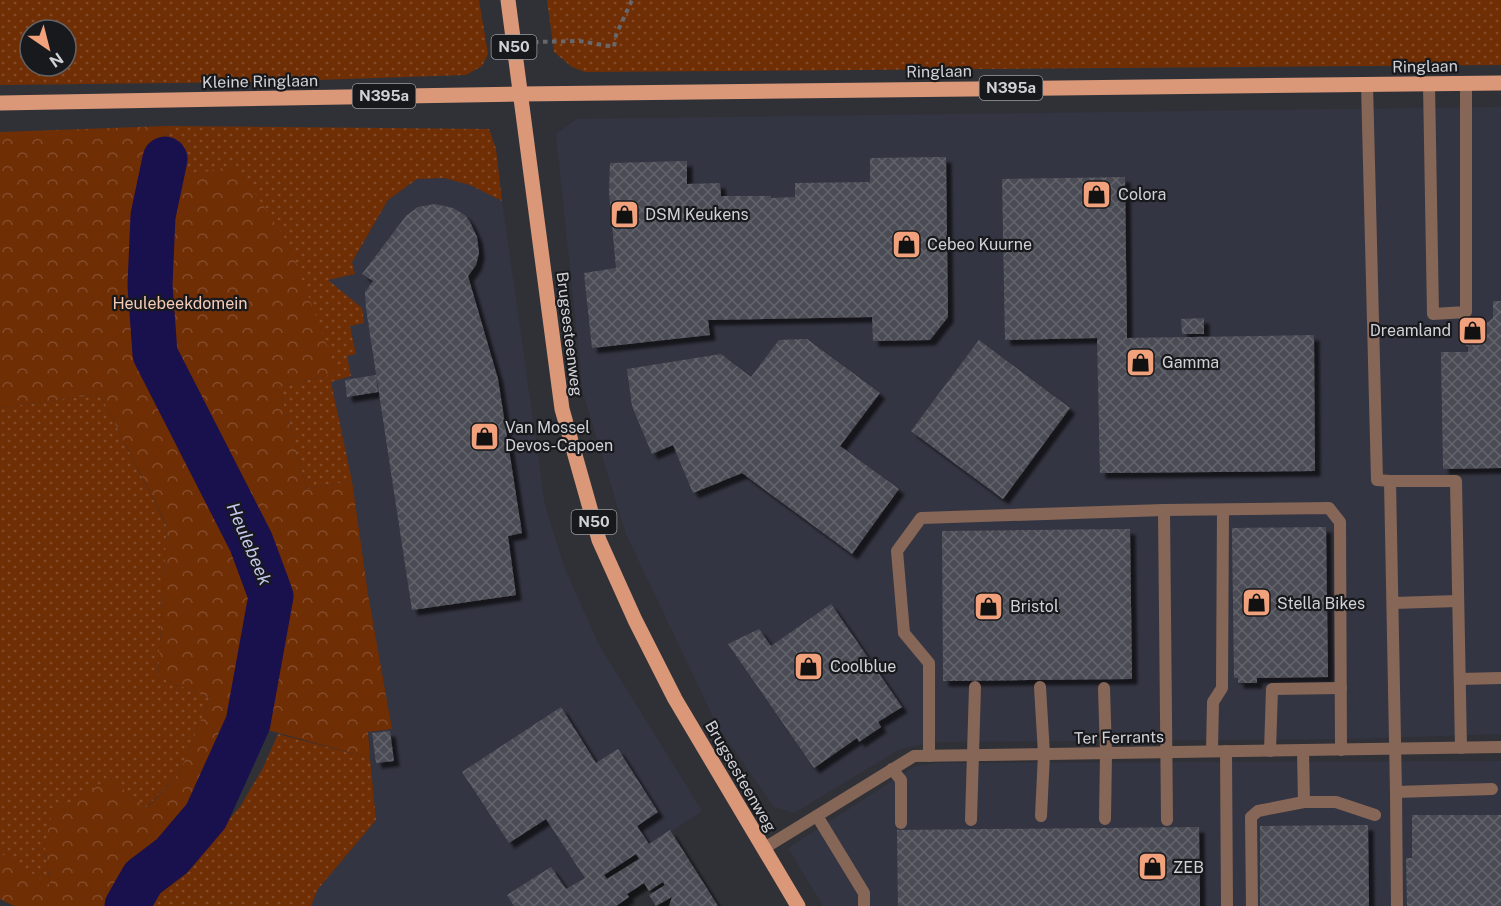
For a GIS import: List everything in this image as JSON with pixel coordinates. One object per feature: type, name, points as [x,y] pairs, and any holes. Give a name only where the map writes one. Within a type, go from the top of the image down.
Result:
[{"type":"main road","name":"Brugsesteenweg","points":[[508,0],[562,409],[599,540],[635,620],[675,699],[798,906]]},
{"type":"main road","name":"Ringlaan","points":[[520,94],[1501,83]]},
{"type":"main road","name":"Kleine Ringlaan","points":[[0,104],[520,94]]},
{"type":"street","points":[[1429,84],[1433,314],[1466,312],[1466,83]]},
{"type":"street","points":[[1367,84],[1377,480],[1456,481],[1461,748]]},
{"type":"street","points":[[1390,481],[1397,906]]},
{"type":"street","points":[[929,756],[929,663],[904,633],[897,551],[921,518],[1164,510],[1329,508],[1340,522],[1341,750]]},
{"type":"street","points":[[1164,510],[1167,820]]},
{"type":"street","points":[[1212,752],[1213,702],[1222,688],[1223,510]]},
{"type":"street","points":[[1393,603],[1458,601]]},
{"type":"street","points":[[1460,679],[1501,678]]},
{"type":"street","points":[[971,820],[975,687]]},
{"type":"street","points":[[1040,687],[1044,754],[1041,816]]},
{"type":"street","points":[[1104,688],[1105,819]]},
{"type":"street","points":[[1270,751],[1272,689],[1341,688]]},
{"type":"street","name":"Ter Ferrants","points":[[763,849],[914,756],[1501,747]]},
{"type":"street","points":[[1303,750],[1304,802]]},
{"type":"street","points":[[1226,752],[1227,906]]},
{"type":"street","points":[[892,770],[901,780],[901,823]]},
{"type":"street","points":[[1396,792],[1492,789]]},
{"type":"street","points":[[1252,906],[1251,817],[1258,811],[1304,802],[1336,802],[1375,815]]},
{"type":"street","points":[[817,816],[864,893],[864,906]]},
{"type":"path","points":[[514,42],[580,41],[614,47],[616,35],[632,0]]},
{"type":"shaded area","points":[[1501,107],[1501,734],[1350,739],[933,742],[900,749],[794,813],[774,807],[718,727],[626,534],[583,393],[556,134],[577,119]]},
{"type":"shaded area","points":[[444,178],[471,185],[502,201],[545,506],[565,569],[599,645],[702,811],[604,875],[599,869],[566,889],[551,867],[508,895],[514,906],[311,906],[318,889],[376,820],[368,732],[392,729],[368,594],[352,481],[331,382],[347,356],[356,353],[350,326],[327,280],[352,262],[388,200],[417,179]]},
{"type":"shaded area","points":[[1501,761],[1501,906],[823,906],[788,848],[914,767],[935,763]]},
{"type":"green space","points":[[0,0],[479,0],[488,54],[482,66],[466,75],[256,82],[0,85]]},
{"type":"green space","points":[[547,0],[1501,0],[1501,65],[585,72],[572,67],[554,52]]},
{"type":"green space","points":[[166,126],[489,129],[496,149],[502,201],[470,185],[444,178],[417,179],[388,200],[352,262],[355,274],[328,280],[362,308],[364,323],[350,326],[356,354],[347,356],[351,376],[331,382],[352,481],[307,489],[279,387],[337,373],[168,181]]},
{"type":"green space","name":"Heulebeekdomein","points":[[166,126],[168,180],[236,165],[289,244],[337,373],[279,387],[307,489],[352,481],[368,594],[392,729],[368,732],[370,758],[249,725],[184,835],[148,854],[106,906],[14,906],[0,899],[0,853],[50,885],[45,845],[52,812],[109,780],[147,808],[180,772],[210,698],[158,677],[167,526],[100,394],[0,408],[0,132]]},
{"type":"green space","points":[[100,394],[167,527],[158,677],[210,698],[180,772],[146,808],[123,789],[45,845],[50,886],[0,853],[0,408]]},
{"type":"green space","points":[[278,734],[370,758],[376,820],[318,889],[311,906],[145,906],[184,869],[240,807],[263,768]]},
{"type":"building","points":[[946,157],[948,317],[930,340],[873,341],[872,317],[708,320],[710,335],[592,348],[584,273],[616,268],[609,192],[610,163],[687,161],[687,184],[720,183],[721,196],[771,196],[771,198],[795,197],[795,183],[870,182],[870,158]]},
{"type":"building","points":[[1125,177],[1127,338],[1314,335],[1315,471],[1100,473],[1097,338],[1005,340],[1002,179]]},
{"type":"building","points":[[435,204],[453,208],[465,215],[477,237],[479,253],[476,265],[468,276],[498,379],[522,533],[508,536],[516,595],[412,610],[366,308],[365,292],[373,281],[362,274],[406,216],[418,207]]},
{"type":"building","points":[[1493,301],[1501,301],[1501,468],[1443,469],[1441,352],[1468,352],[1468,347],[1463,343],[1460,335],[1462,328],[1474,319],[1485,324],[1493,318]]},
{"type":"building","points":[[1204,318],[1204,334],[1182,334],[1181,319]]},
{"type":"building","points":[[807,339],[880,393],[840,446],[899,489],[852,554],[742,473],[693,493],[673,445],[652,454],[632,406],[627,369],[721,354],[751,377],[779,340]]},
{"type":"building","points":[[979,340],[1070,408],[1003,499],[911,431]]},
{"type":"building","points":[[376,375],[378,392],[347,397],[345,380]]},
{"type":"building","points":[[1326,527],[1328,677],[1257,678],[1257,683],[1238,683],[1238,678],[1234,678],[1232,528]]},
{"type":"building","points":[[1130,529],[1132,679],[943,681],[942,531]]},
{"type":"building","name":"Coolblue","points":[[831,604],[902,707],[878,722],[881,727],[859,742],[857,738],[814,768],[728,644],[759,629],[771,646]]},
{"type":"building","points":[[561,707],[596,763],[618,749],[658,812],[637,826],[649,844],[670,830],[718,906],[669,906],[672,897],[656,906],[649,895],[665,885],[663,882],[649,891],[644,883],[627,894],[629,897],[616,906],[514,906],[507,895],[551,867],[566,889],[585,878],[546,819],[509,843],[462,772]],"holes":[[[636,854],[639,859],[607,879],[604,875]]]},
{"type":"building","points":[[390,731],[394,761],[376,763],[372,733]]},
{"type":"building","points":[[1412,815],[1501,815],[1501,906],[1407,906],[1406,858],[1412,858]]},
{"type":"building","points":[[1368,825],[1369,906],[1260,906],[1260,826]]},
{"type":"building","points":[[1199,827],[1200,906],[898,906],[897,830]]},
{"type":"waterway","name":"Heulebeek","points":[[127,906],[143,878],[172,856],[206,816],[248,723],[271,596],[251,542],[155,354],[150,285],[153,216],[165,159]]},
{"type":"place","name":"Colora","points":[[1097,194]]},
{"type":"place","name":"DSM Keukens","points":[[624,214]]},
{"type":"place","name":"Cebeo Kuurne","points":[[906,244]]},
{"type":"place","name":"Dreamland","points":[[1472,330]]},
{"type":"place","name":"Gamma","points":[[1141,362]]},
{"type":"place","name":"Van Mossel Devos-Capoen","points":[[484,436]]},
{"type":"place","name":"Stella Bikes","points":[[1256,603]]},
{"type":"place","name":"Bristol","points":[[989,606]]},
{"type":"place","name":"Coolblue","points":[[809,666]]},
{"type":"place","name":"ZEB","points":[[1152,867]]}]
